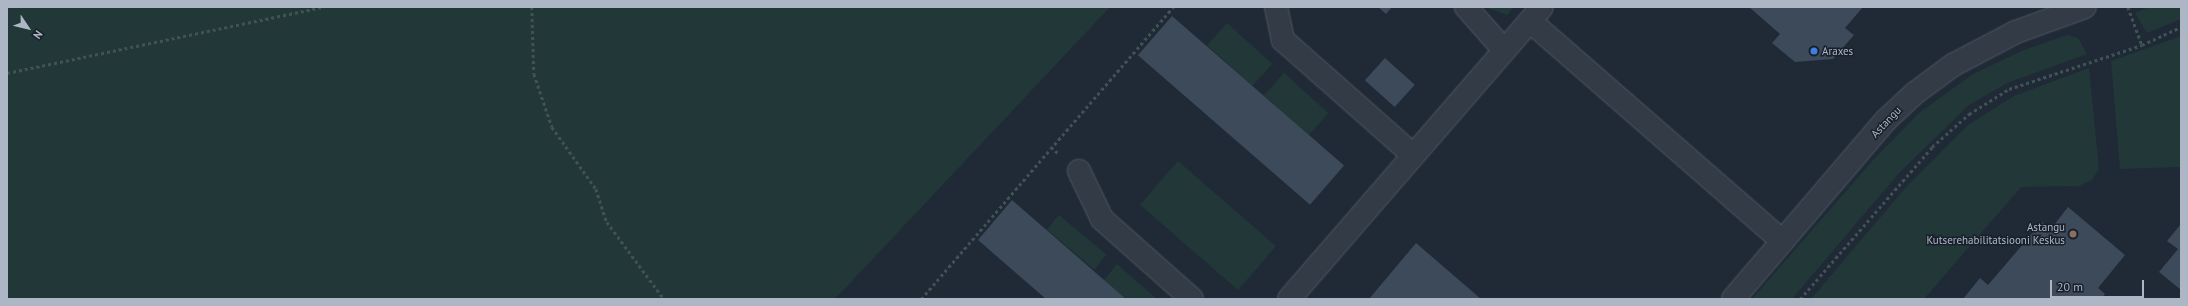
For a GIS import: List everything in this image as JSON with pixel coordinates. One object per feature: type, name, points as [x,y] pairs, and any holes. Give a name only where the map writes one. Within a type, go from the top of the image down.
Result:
[{"type":"street","points":[[1276,7],[1283,40],[1413,155]]},
{"type":"street","points":[[1466,7],[1504,50]]},
{"type":"street","name":"Astangu","points":[[1733,299],[1886,120],[1915,93],[1953,65],[2016,32],[2085,7]]},
{"type":"street","points":[[1290,299],[1536,14],[1782,241]]},
{"type":"street","points":[[1079,171],[1102,220],[1192,299]]},
{"type":"path","points":[[7,73],[324,7]]},
{"type":"path","points":[[532,7],[534,74],[552,127],[596,189],[607,222],[664,299]]},
{"type":"path","points":[[920,299],[1173,7]]},
{"type":"path","points":[[2128,7],[2142,45]]},
{"type":"path","points":[[1800,299],[1932,147],[1969,114],[2009,89],[2142,45],[2181,27]]},
{"type":"green space","points":[[7,7],[1110,7],[835,299],[7,299]]},
{"type":"green space","points":[[1485,7],[1514,7],[1507,15]]},
{"type":"green space","points":[[2149,7],[2181,7],[2181,19],[2147,33],[2135,13]]},
{"type":"green space","points":[[1227,23],[1272,64],[1252,86],[1207,45]]},
{"type":"green space","points":[[2067,35],[2078,38],[2087,54],[2007,83],[1969,105],[1899,173],[1792,299],[1752,299],[1874,159],[1919,113],[1973,74],[2024,50]]},
{"type":"green space","points":[[2181,36],[2181,167],[2120,169],[2111,61]]},
{"type":"green space","points":[[2089,68],[2099,169],[2092,180],[2079,186],[2021,187],[1924,299],[1811,299],[1907,186],[1968,125],[2014,96]]},
{"type":"green space","points":[[1284,73],[1329,113],[1309,135],[1264,95]]},
{"type":"green space","points":[[1178,161],[1276,246],[1238,290],[1140,205]]},
{"type":"green space","points":[[1059,215],[1106,255],[1094,269],[1047,230]]},
{"type":"green space","points":[[1117,264],[1157,299],[1126,299],[1104,280]]},
{"type":"building","points":[[1378,7],[1392,7],[1386,14]]},
{"type":"building","points":[[1749,7],[1863,7],[1845,28],[1854,35],[1833,59],[1795,62],[1772,43],[1780,34]]},
{"type":"building","points":[[1172,16],[1344,166],[1310,205],[1138,55]]},
{"type":"building","points":[[1385,58],[1415,85],[1395,107],[1365,80]]},
{"type":"building","points":[[1012,200],[1126,299],[1046,299],[978,240]]},
{"type":"building","points":[[2068,207],[2125,255],[2098,288],[2105,294],[2101,299],[1963,299],[1980,278],[1988,285],[2042,222],[2051,229]]},
{"type":"building","points":[[2181,224],[2181,290],[2159,272],[2178,249],[2167,241]]},
{"type":"building","points":[[1416,243],[1481,299],[1369,299]]},
{"type":"place","name":"Araxes","points":[[1814,51]]},
{"type":"place","name":"Astangu Kutserehabilitatsiooni Keskus","points":[[2073,234]]}]
